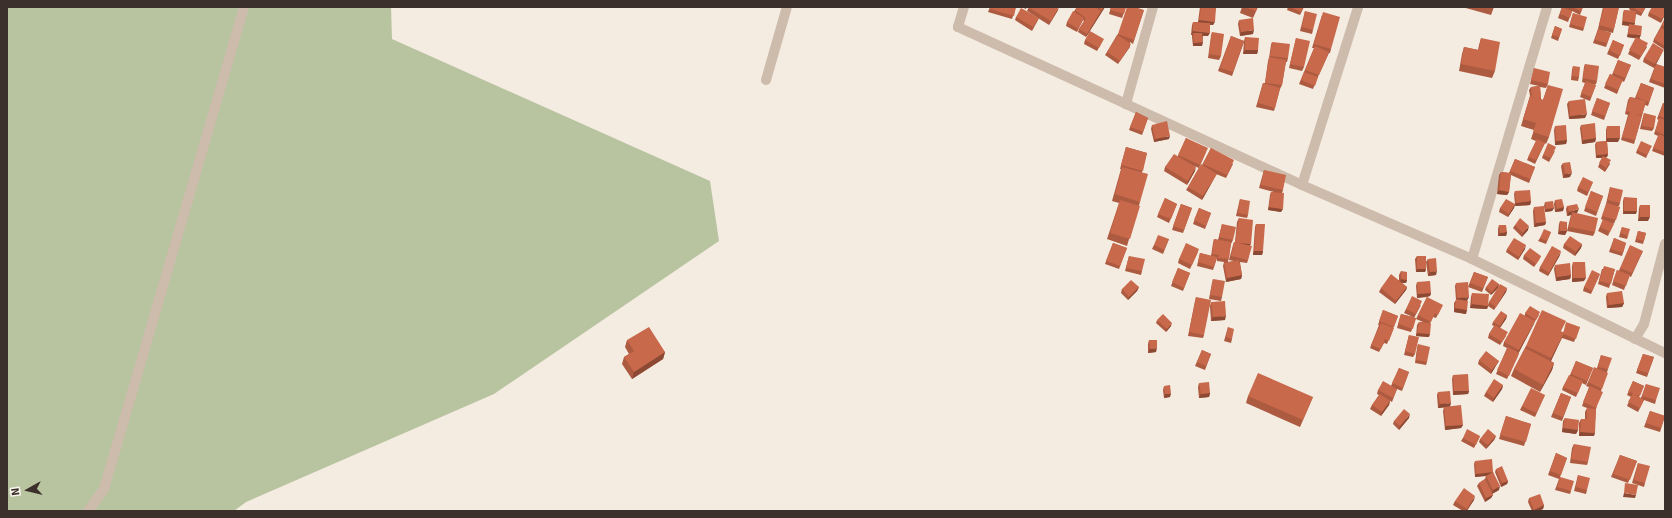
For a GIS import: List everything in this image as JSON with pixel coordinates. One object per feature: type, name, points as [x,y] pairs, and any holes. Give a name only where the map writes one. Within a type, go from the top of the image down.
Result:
[{"type":"street","points":[[88,511],[104,489],[244,7]]},
{"type":"street","points":[[766,80],[787,7]]},
{"type":"street","points":[[964,7],[958,27],[1302,185],[1472,259],[1665,353]]},
{"type":"street","points":[[1126,104],[1153,7]]},
{"type":"street","points":[[1302,185],[1358,7]]},
{"type":"street","points":[[1472,259],[1547,7]]},
{"type":"street","points":[[1635,339],[1644,324],[1665,244]]},
{"type":"green space","points":[[7,7],[391,7],[392,39],[710,181],[719,241],[494,394],[246,502],[234,511],[7,511]]},
{"type":"building","points":[[990,7],[1016,7],[1014,16],[990,9]]},
{"type":"building","points":[[1029,7],[1059,7],[1051,21]]},
{"type":"building","points":[[1077,7],[1095,7],[1101,11],[1087,34],[1079,29],[1086,18],[1075,10]]},
{"type":"building","points":[[1111,7],[1126,7],[1124,14],[1110,10]]},
{"type":"building","points":[[1127,7],[1135,7],[1144,10],[1134,40],[1118,34]]},
{"type":"building","points":[[1201,7],[1216,7],[1215,22],[1199,20]]},
{"type":"building","points":[[1244,7],[1257,7],[1256,11]]},
{"type":"building","points":[[1290,7],[1303,7],[1301,12]]},
{"type":"building","points":[[1562,7],[1572,11],[1570,18],[1560,14]]},
{"type":"building","points":[[1571,7],[1583,7],[1581,11]]},
{"type":"building","points":[[1604,7],[1619,7],[1614,29],[1599,25]]},
{"type":"building","points":[[1632,7],[1645,7],[1642,13]]},
{"type":"building","points":[[1652,7],[1665,7],[1665,14],[1662,19],[1649,12]]},
{"type":"building","points":[[1021,8],[1039,18],[1033,27],[1016,17]]},
{"type":"building","points":[[1624,10],[1636,11],[1635,23],[1623,21]]},
{"type":"building","points":[[1073,11],[1084,18],[1078,29],[1067,22]]},
{"type":"building","points":[[1305,11],[1317,14],[1313,30],[1302,27]]},
{"type":"building","points":[[1323,12],[1340,17],[1331,49],[1314,44]]},
{"type":"building","points":[[1573,13],[1587,17],[1584,28],[1570,24]]},
{"type":"building","points":[[1253,18],[1254,30],[1241,32],[1239,20]]},
{"type":"building","points":[[1665,18],[1665,27],[1662,25]]},
{"type":"building","points":[[1193,22],[1210,23],[1210,33],[1193,31]]},
{"type":"building","points":[[1629,24],[1642,26],[1641,35],[1628,34]]},
{"type":"building","points":[[1555,26],[1562,29],[1559,37],[1552,35]]},
{"type":"building","points":[[1661,28],[1665,30],[1665,46],[1654,39]]},
{"type":"building","points":[[1598,29],[1611,33],[1607,43],[1595,40]]},
{"type":"building","points":[[1090,31],[1104,39],[1099,48],[1085,40]]},
{"type":"building","points":[[1212,32],[1224,34],[1221,56],[1209,54]]},
{"type":"building","points":[[1193,33],[1202,33],[1203,42],[1194,43]]},
{"type":"building","points":[[1118,35],[1131,44],[1120,61],[1107,52]]},
{"type":"building","points":[[1231,36],[1244,41],[1233,72],[1220,68]]},
{"type":"building","points":[[1245,37],[1259,38],[1258,50],[1245,50]]},
{"type":"building","points":[[1636,37],[1648,43],[1641,56],[1629,50]]},
{"type":"building","points":[[1296,38],[1310,41],[1304,67],[1290,64]]},
{"type":"building","points":[[1481,38],[1500,42],[1495,71],[1461,64],[1464,47],[1479,50]]},
{"type":"building","points":[[1613,40],[1624,45],[1620,56],[1609,50]]},
{"type":"building","points":[[1272,42],[1290,44],[1288,58],[1270,56]]},
{"type":"building","points":[[1653,43],[1664,50],[1655,64],[1644,58]]},
{"type":"building","points":[[1315,46],[1329,52],[1319,75],[1305,70]]},
{"type":"building","points":[[1269,57],[1286,60],[1282,85],[1265,83]]},
{"type":"building","points":[[1618,60],[1631,65],[1625,78],[1613,73]]},
{"type":"building","points":[[1585,64],[1599,66],[1597,81],[1583,78]]},
{"type":"building","points":[[1656,64],[1665,67],[1665,84],[1651,79]]},
{"type":"building","points":[[1573,66],[1580,67],[1579,77],[1572,76]]},
{"type":"building","points":[[1534,68],[1550,72],[1548,84],[1531,80]]},
{"type":"building","points":[[1304,72],[1318,77],[1315,86],[1301,80]]},
{"type":"building","points":[[1610,74],[1623,80],[1618,90],[1605,84]]},
{"type":"building","points":[[1586,81],[1596,85],[1591,97],[1581,93]]},
{"type":"building","points":[[1263,83],[1280,88],[1275,108],[1258,103]]},
{"type":"building","points":[[1641,83],[1654,88],[1649,102],[1636,97]]},
{"type":"building","points":[[1548,85],[1563,89],[1549,137],[1533,132],[1536,123],[1523,119],[1530,96],[1543,100]]},
{"type":"building","points":[[1540,86],[1541,98],[1538,99],[1532,97],[1531,87]]},
{"type":"building","points":[[1630,97],[1646,101],[1642,115],[1635,114],[1642,116],[1635,140],[1622,137],[1630,112],[1626,111]]},
{"type":"building","points":[[1597,98],[1610,103],[1605,116],[1592,111]]},
{"type":"building","points":[[1585,99],[1587,114],[1570,116],[1569,101]]},
{"type":"building","points":[[1663,103],[1665,104],[1665,118],[1659,116]]},
{"type":"building","points":[[1136,112],[1148,118],[1143,132],[1130,127]]},
{"type":"building","points":[[1644,113],[1656,116],[1654,128],[1642,126]]},
{"type":"building","points":[[1659,118],[1665,120],[1665,135],[1655,131]]},
{"type":"building","points":[[1167,121],[1170,136],[1155,139],[1152,125]]},
{"type":"building","points":[[1595,123],[1596,138],[1583,140],[1581,125]]},
{"type":"building","points":[[1566,125],[1567,140],[1556,141],[1555,126]]},
{"type":"building","points":[[1607,126],[1620,126],[1620,138],[1607,138]]},
{"type":"building","points":[[1659,134],[1665,137],[1665,152],[1653,148]]},
{"type":"building","points":[[1186,138],[1208,148],[1200,165],[1178,155]]},
{"type":"building","points":[[1537,139],[1545,143],[1536,160],[1528,157]]},
{"type":"building","points":[[1607,141],[1608,154],[1597,155],[1596,142]]},
{"type":"building","points":[[1641,141],[1652,146],[1647,155],[1637,150]]},
{"type":"building","points":[[1548,143],[1556,147],[1551,158],[1543,155]]},
{"type":"building","points":[[1126,147],[1147,153],[1143,171],[1121,165]]},
{"type":"building","points":[[1211,148],[1234,160],[1227,175],[1203,164]]},
{"type":"building","points":[[1174,154],[1196,167],[1188,181],[1165,167]]},
{"type":"building","points":[[1603,156],[1611,160],[1606,168],[1599,163]]},
{"type":"building","points":[[1515,159],[1535,167],[1530,179],[1510,171]]},
{"type":"building","points":[[1570,162],[1572,173],[1565,174],[1563,163]]},
{"type":"building","points":[[1201,164],[1217,174],[1203,196],[1188,187]]},
{"type":"building","points":[[1122,167],[1148,174],[1140,202],[1115,194]]},
{"type":"building","points":[[1264,170],[1286,175],[1283,190],[1261,185]]},
{"type":"building","points":[[1501,172],[1511,173],[1509,192],[1499,190]]},
{"type":"building","points":[[1583,177],[1593,182],[1588,192],[1578,187]]},
{"type":"building","points":[[1610,187],[1623,190],[1620,203],[1608,200]]},
{"type":"building","points":[[1530,190],[1531,201],[1516,203],[1515,191]]},
{"type":"building","points":[[1591,191],[1603,196],[1597,212],[1585,207]]},
{"type":"building","points":[[1271,192],[1284,193],[1283,209],[1269,207]]},
{"type":"building","points":[[1624,197],[1637,198],[1637,211],[1624,211]]},
{"type":"building","points":[[1165,198],[1177,204],[1171,219],[1158,214]]},
{"type":"building","points":[[1240,199],[1250,201],[1248,215],[1238,213]]},
{"type":"building","points":[[1506,199],[1515,204],[1509,214],[1500,208]]},
{"type":"building","points":[[1562,199],[1564,207],[1557,209],[1555,200]]},
{"type":"building","points":[[1120,200],[1140,206],[1130,239],[1110,233]]},
{"type":"building","points":[[1553,201],[1554,208],[1546,209],[1545,202]]},
{"type":"building","points":[[1607,203],[1620,207],[1616,220],[1602,216]]},
{"type":"building","points":[[1181,204],[1192,208],[1184,230],[1173,226]]},
{"type":"building","points":[[1577,204],[1579,209],[1569,212],[1567,206]]},
{"type":"building","points":[[1640,205],[1650,205],[1650,217],[1640,217]]},
{"type":"building","points":[[1544,206],[1546,222],[1536,223],[1534,207]]},
{"type":"building","points":[[1199,208],[1211,213],[1206,226],[1194,220]]},
{"type":"building","points":[[1572,212],[1598,218],[1595,232],[1569,227]]},
{"type":"building","points":[[1239,218],[1253,220],[1251,244],[1238,243],[1252,246],[1248,260],[1231,256]]},
{"type":"building","points":[[1520,218],[1529,226],[1523,233],[1515,225]]},
{"type":"building","points":[[1603,219],[1614,224],[1610,232],[1600,227]]},
{"type":"building","points":[[1560,221],[1567,222],[1567,231],[1560,231]]},
{"type":"building","points":[[1222,224],[1236,227],[1233,240],[1219,237]]},
{"type":"building","points":[[1256,224],[1265,224],[1263,251],[1254,251]]},
{"type":"building","points":[[1499,225],[1506,225],[1507,232],[1500,233]]},
{"type":"building","points":[[1622,227],[1630,229],[1628,236],[1620,233]]},
{"type":"building","points":[[1544,229],[1551,232],[1547,241],[1540,238]]},
{"type":"building","points":[[1638,231],[1646,233],[1644,241],[1636,239]]},
{"type":"building","points":[[1158,235],[1169,239],[1164,250],[1154,245]]},
{"type":"building","points":[[1570,236],[1582,244],[1576,252],[1564,244]]},
{"type":"building","points":[[1514,238],[1526,245],[1519,257],[1507,249]]},
{"type":"building","points":[[1614,238],[1626,243],[1623,253],[1611,249]]},
{"type":"building","points":[[1214,239],[1231,242],[1229,259],[1218,258],[1219,255],[1212,254]]},
{"type":"building","points":[[1113,243],[1127,248],[1120,266],[1106,261]]},
{"type":"building","points":[[1186,243],[1199,249],[1192,265],[1179,259]]},
{"type":"building","points":[[1630,245],[1643,251],[1632,273],[1620,268]]},
{"type":"building","points":[[1552,246],[1561,251],[1549,273],[1540,267]]},
{"type":"building","points":[[1530,248],[1541,256],[1536,264],[1524,255]]},
{"type":"building","points":[[1200,253],[1217,257],[1214,267],[1198,262]]},
{"type":"building","points":[[1129,256],[1145,259],[1142,271],[1126,268]]},
{"type":"building","points":[[1417,256],[1426,256],[1426,269],[1417,269]]},
{"type":"building","points":[[1436,258],[1437,271],[1430,272],[1428,259]]},
{"type":"building","points":[[1239,260],[1242,275],[1227,278],[1224,263]]},
{"type":"building","points":[[1573,262],[1585,262],[1586,278],[1573,278]]},
{"type":"building","points":[[1570,263],[1571,275],[1557,277],[1555,265]]},
{"type":"building","points":[[1604,266],[1615,269],[1611,284],[1599,281]]},
{"type":"building","points":[[1178,268],[1190,273],[1184,288],[1172,282]]},
{"type":"building","points":[[1592,270],[1600,274],[1592,291],[1584,287]]},
{"type":"building","points":[[1617,270],[1630,275],[1626,286],[1613,281]]},
{"type":"building","points":[[1401,271],[1407,272],[1407,280],[1401,279]]},
{"type":"building","points":[[1474,272],[1488,277],[1483,288],[1470,283]]},
{"type":"building","points":[[1391,274],[1407,287],[1396,301],[1381,288]]},
{"type":"building","points":[[1213,279],[1225,281],[1222,297],[1210,295]]},
{"type":"building","points":[[1492,279],[1499,284],[1492,292],[1486,287]]},
{"type":"building","points":[[1131,280],[1139,287],[1129,297],[1122,289]]},
{"type":"building","points":[[1430,281],[1431,293],[1418,294],[1417,282]]},
{"type":"building","points":[[1468,282],[1469,297],[1457,298],[1456,283]]},
{"type":"building","points":[[1500,284],[1507,288],[1496,307],[1489,302]]},
{"type":"building","points":[[1622,291],[1624,303],[1609,305],[1607,293]]},
{"type":"building","points":[[1472,293],[1489,294],[1488,306],[1472,304]]},
{"type":"building","points":[[1412,296],[1422,301],[1416,314],[1406,309]]},
{"type":"building","points":[[1196,297],[1211,300],[1204,335],[1189,332]]},
{"type":"building","points":[[1427,297],[1443,305],[1438,315],[1435,313],[1431,322],[1418,315]]},
{"type":"building","points":[[1456,299],[1468,301],[1467,310],[1455,308]]},
{"type":"building","points":[[1225,301],[1226,316],[1213,317],[1211,302]]},
{"type":"building","points":[[1530,306],[1540,312],[1536,320],[1525,313]]},
{"type":"building","points":[[1383,310],[1398,316],[1394,327],[1379,321]]},
{"type":"building","points":[[1542,310],[1566,321],[1561,331],[1564,333],[1551,358],[1526,346]]},
{"type":"building","points":[[1501,311],[1507,315],[1500,326],[1493,322]]},
{"type":"building","points":[[1520,313],[1535,321],[1519,350],[1504,342]]},
{"type":"building","points":[[1163,314],[1172,323],[1167,329],[1157,320]]},
{"type":"building","points":[[1401,314],[1416,318],[1413,329],[1398,324]]},
{"type":"building","points":[[1419,322],[1431,323],[1430,334],[1417,333]]},
{"type":"building","points":[[1566,322],[1580,327],[1576,339],[1563,334]]},
{"type":"building","points":[[1381,323],[1394,328],[1389,341],[1385,339],[1381,349],[1371,345]]},
{"type":"building","points":[[1495,325],[1508,332],[1502,342],[1489,334]]},
{"type":"building","points":[[649,327],[665,352],[634,372],[624,357],[634,351],[627,340]]},
{"type":"building","points":[[1228,327],[1234,329],[1232,339],[1226,337]]},
{"type":"building","points":[[1409,335],[1419,337],[1415,354],[1405,351]]},
{"type":"building","points":[[1149,340],[1157,340],[1157,348],[1150,349]]},
{"type":"building","points":[[1418,344],[1430,347],[1427,362],[1416,360]]},
{"type":"building","points":[[1508,347],[1519,353],[1509,376],[1497,370]]},
{"type":"building","points":[[1525,348],[1554,363],[1543,385],[1514,369]]},
{"type":"building","points":[[1202,350],[1211,354],[1206,366],[1197,362]]},
{"type":"building","points":[[1486,351],[1499,361],[1492,370],[1479,360]]},
{"type":"building","points":[[1643,354],[1654,357],[1648,373],[1637,370]]},
{"type":"building","points":[[1601,355],[1612,358],[1608,369],[1598,367]]},
{"type":"building","points":[[1576,361],[1593,368],[1587,381],[1571,374]]},
{"type":"building","points":[[1594,367],[1608,373],[1602,389],[1588,382]]},
{"type":"building","points":[[1399,368],[1409,372],[1403,388],[1392,383]]},
{"type":"building","points":[[1258,373],[1313,397],[1303,420],[1248,396]]},
{"type":"building","points":[[1468,374],[1469,391],[1454,391],[1453,375]]},
{"type":"building","points":[[1569,375],[1583,381],[1578,393],[1563,387]]},
{"type":"building","points":[[1494,379],[1503,385],[1494,398],[1486,392]]},
{"type":"building","points":[[1383,381],[1397,389],[1393,398],[1378,390]]},
{"type":"building","points":[[1633,381],[1644,386],[1640,396],[1636,395],[1644,400],[1640,408],[1628,402],[1633,393],[1628,392]]},
{"type":"building","points":[[1209,382],[1210,393],[1201,394],[1199,383]]},
{"type":"building","points":[[1646,384],[1660,388],[1656,400],[1642,396]]},
{"type":"building","points":[[1170,385],[1171,394],[1165,394],[1164,386]]},
{"type":"building","points":[[1590,386],[1603,392],[1596,408],[1583,402]]},
{"type":"building","points":[[1531,388],[1545,395],[1536,413],[1522,406]]},
{"type":"building","points":[[1450,391],[1451,403],[1440,404],[1438,392]]},
{"type":"building","points":[[1561,393],[1571,397],[1563,417],[1553,413]]},
{"type":"building","points":[[1380,394],[1390,401],[1382,412],[1372,405]]},
{"type":"building","points":[[1461,405],[1463,425],[1446,426],[1444,407]]},
{"type":"building","points":[[1587,408],[1596,409],[1595,433],[1580,432],[1581,419],[1587,419]]},
{"type":"building","points":[[1404,409],[1410,414],[1400,426],[1394,421]]},
{"type":"building","points":[[1650,411],[1665,416],[1661,428],[1646,423]]},
{"type":"building","points":[[1506,416],[1531,424],[1526,442],[1500,435]]},
{"type":"building","points":[[1565,418],[1579,420],[1578,430],[1563,428]]},
{"type":"building","points":[[1467,429],[1480,436],[1476,445],[1463,438]]},
{"type":"building","points":[[1488,429],[1496,436],[1488,445],[1480,439]]},
{"type":"building","points":[[1574,444],[1591,447],[1588,462],[1571,459]]},
{"type":"building","points":[[1556,453],[1567,458],[1561,475],[1550,471]]},
{"type":"building","points":[[1620,455],[1637,461],[1630,480],[1613,474]]},
{"type":"building","points":[[1492,459],[1493,472],[1476,474],[1475,461]]},
{"type":"building","points":[[1638,463],[1650,466],[1645,483],[1634,480]]},
{"type":"building","points":[[1502,466],[1508,481],[1502,483],[1496,469]]},
{"type":"building","points":[[1493,472],[1500,486],[1493,490],[1486,476]]},
{"type":"building","points":[[1578,475],[1590,478],[1587,490],[1576,487]]},
{"type":"building","points":[[1560,477],[1574,481],[1571,491],[1557,487]]},
{"type":"building","points":[[1485,479],[1493,495],[1486,498],[1479,483]]},
{"type":"building","points":[[1625,483],[1638,485],[1636,495],[1624,493]]},
{"type":"building","points":[[1464,488],[1475,496],[1467,509],[1455,501]]},
{"type":"building","points":[[1540,494],[1544,505],[1534,510],[1529,498]]}]
